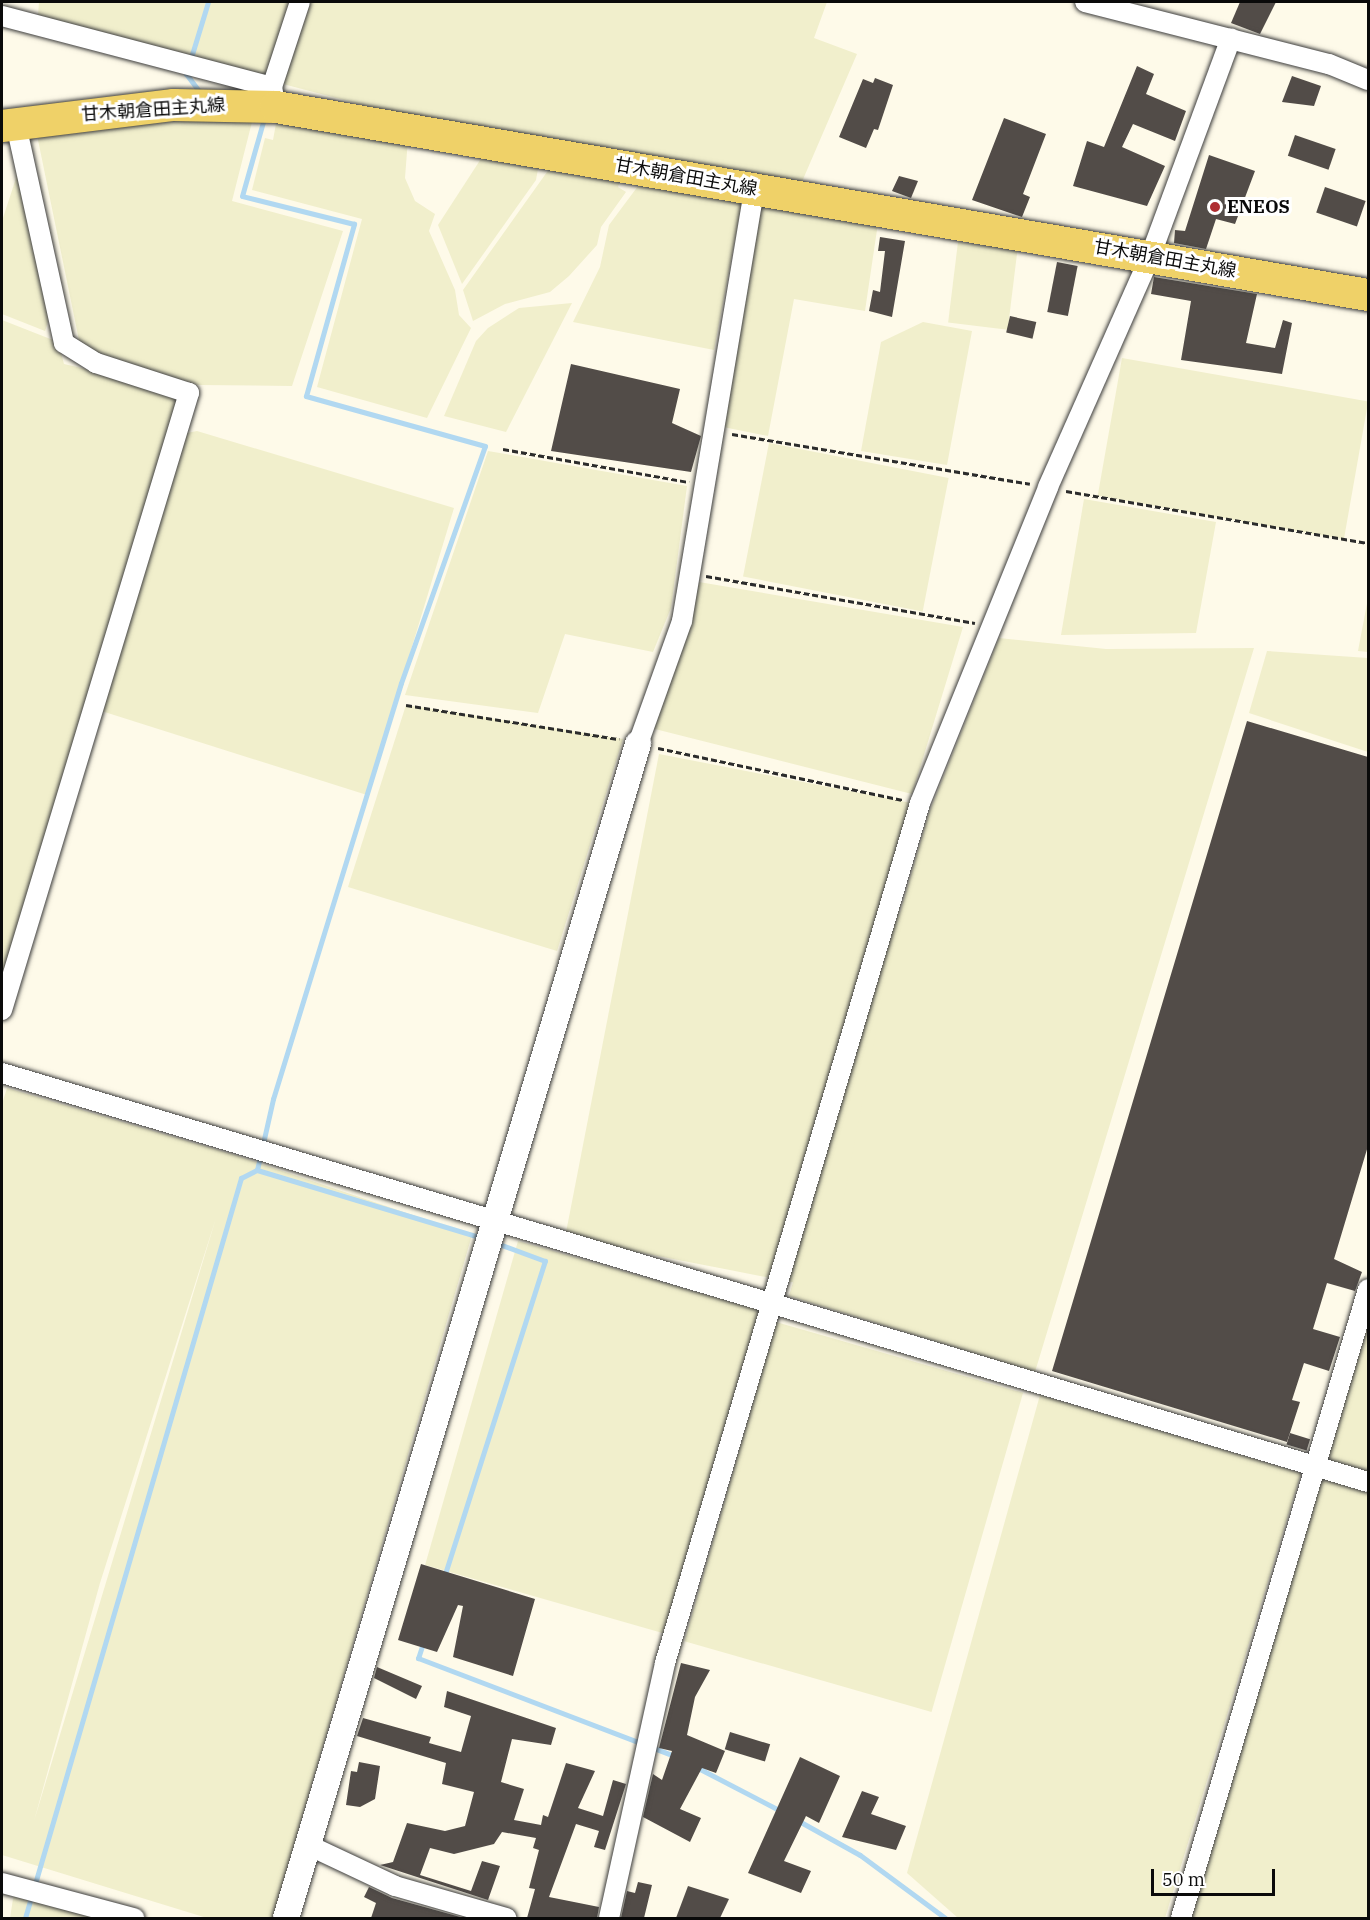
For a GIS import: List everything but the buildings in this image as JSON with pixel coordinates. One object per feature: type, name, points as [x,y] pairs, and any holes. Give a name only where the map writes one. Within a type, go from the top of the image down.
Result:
[{"type":"main road","name":"甘木朝倉田主丸線","points":[[18,123],[174,105],[267,101],[754,189],[1368,295]]},
{"type":"street","points":[[5,17],[188,64],[267,101],[300,2]]},
{"type":"street","points":[[1085,2],[1231,38],[1368,80]]},
{"type":"street","points":[[609,1918],[665,1663],[775,1304],[920,803],[1048,488],[1150,257],[1231,38]]},
{"type":"street","points":[[2,1010],[189,393],[96,363],[64,343],[18,123]]},
{"type":"street","points":[[286,1918],[638,744],[682,621],[754,189]]},
{"type":"street","points":[[2,1073],[1368,1482]]},
{"type":"street","points":[[1181,1918],[1313,1465],[1368,1289]]},
{"type":"street","points":[[308,1845],[395,1886],[506,1918]]},
{"type":"street","points":[[2,1883],[134,1918]]},
{"type":"path","points":[[715,431],[1368,543]]},
{"type":"path","points":[[503,449],[705,485]]},
{"type":"path","points":[[690,573],[992,626]]},
{"type":"path","points":[[406,705],[638,744],[920,803]]},
{"type":"shaded area","points":[[39,2],[293,2],[269,76],[38,16]]},
{"type":"shaded area","points":[[311,2],[827,2],[814,38],[857,54],[801,184],[405,116],[283,84]]},
{"type":"shaded area","points":[[253,118],[232,201],[343,231],[292,386],[198,385],[81,350],[37,135],[163,120]]},
{"type":"shaded area","points":[[277,118],[408,139],[405,178],[415,201],[435,214],[429,231],[455,290],[459,315],[471,328],[427,418],[317,387],[362,219],[252,190],[265,138],[273,140]]},
{"type":"shaded area","points":[[486,151],[539,163],[536,180],[462,284],[438,225]]},
{"type":"shaded area","points":[[552,165],[621,178],[618,187],[626,192],[601,227],[597,245],[569,276],[550,292],[505,304],[473,321],[463,290]]},
{"type":"shaded area","points":[[18,172],[49,319],[45,331],[2,314],[2,221]]},
{"type":"shaded area","points":[[641,182],[742,202],[714,350],[573,322],[600,267],[609,225]]},
{"type":"shaded area","points":[[760,204],[878,223],[865,311],[794,299],[768,436],[723,427]]},
{"type":"shaded area","points":[[958,242],[1018,249],[1008,330],[948,322]]},
{"type":"shaded area","points":[[572,303],[506,432],[444,416],[476,341],[488,328],[519,308]]},
{"type":"shaded area","points":[[2,320],[58,342],[64,364],[189,393],[2,976]]},
{"type":"shaded area","points":[[923,322],[972,331],[947,465],[861,451],[881,342]]},
{"type":"shaded area","points":[[1122,358],[1368,401],[1344,539],[1098,496]]},
{"type":"shaded area","points":[[197,431],[454,508],[367,795],[92,708],[176,435]]},
{"type":"shaded area","points":[[769,443],[949,478],[923,611],[743,577]]},
{"type":"shaded area","points":[[488,451],[687,486],[671,608],[653,652],[565,634],[538,713],[405,695]]},
{"type":"shaded area","points":[[1084,499],[1216,522],[1196,633],[1061,635]]},
{"type":"shaded area","points":[[699,582],[963,627],[912,794],[643,726],[690,624]]},
{"type":"shaded area","points":[[1368,598],[1368,652],[1358,651]]},
{"type":"shaded area","points":[[999,638],[1106,649],[1254,648],[1035,1372],[789,1296],[929,813]]},
{"type":"shaded area","points":[[1267,651],[1368,658],[1368,752],[1249,713]]},
{"type":"shaded area","points":[[406,705],[623,739],[557,951],[348,887]]},
{"type":"shaded area","points":[[659,754],[920,805],[826,1289],[565,1238]]},
{"type":"shaded area","points":[[7,1088],[235,1155],[472,1235],[273,1918],[207,1918],[2,1855],[2,1104]],"holes":[[[216,1218],[34,1821],[100,1583]]]},
{"type":"shaded area","points":[[518,1241],[764,1312],[671,1636],[425,1565]]},
{"type":"shaded area","points":[[1368,1310],[1368,1473],[1325,1459]]},
{"type":"shaded area","points":[[776,1322],[1023,1393],[932,1712],[684,1641]]},
{"type":"shaded area","points":[[1040,1395],[1301,1473],[1165,1918],[958,1918],[907,1873]]},
{"type":"shaded area","points":[[1321,1478],[1368,1493],[1368,1918],[1189,1918]]},
{"type":"shaded area","points":[[15,1886],[118,1918],[10,1918]]},
{"type":"waterway","points":[[199,91],[186,74],[208,2]]},
{"type":"waterway","points":[[257,1170],[273,1099],[401,683],[485,446],[306,396],[354,224],[242,196],[264,118]]},
{"type":"waterway","points":[[25,1918],[241,1178],[257,1170],[482,1238]]},
{"type":"waterway","points":[[444,1577],[545,1261],[496,1243]]},
{"type":"waterway","points":[[423,1643],[418,1658],[677,1757]]},
{"type":"waterway","points":[[696,1767],[781,1811]]},
{"type":"waterway","points":[[797,1820],[860,1855],[945,1918]]},
{"type":"place","name":"ENEOS","points":[[1215,207]]}]
